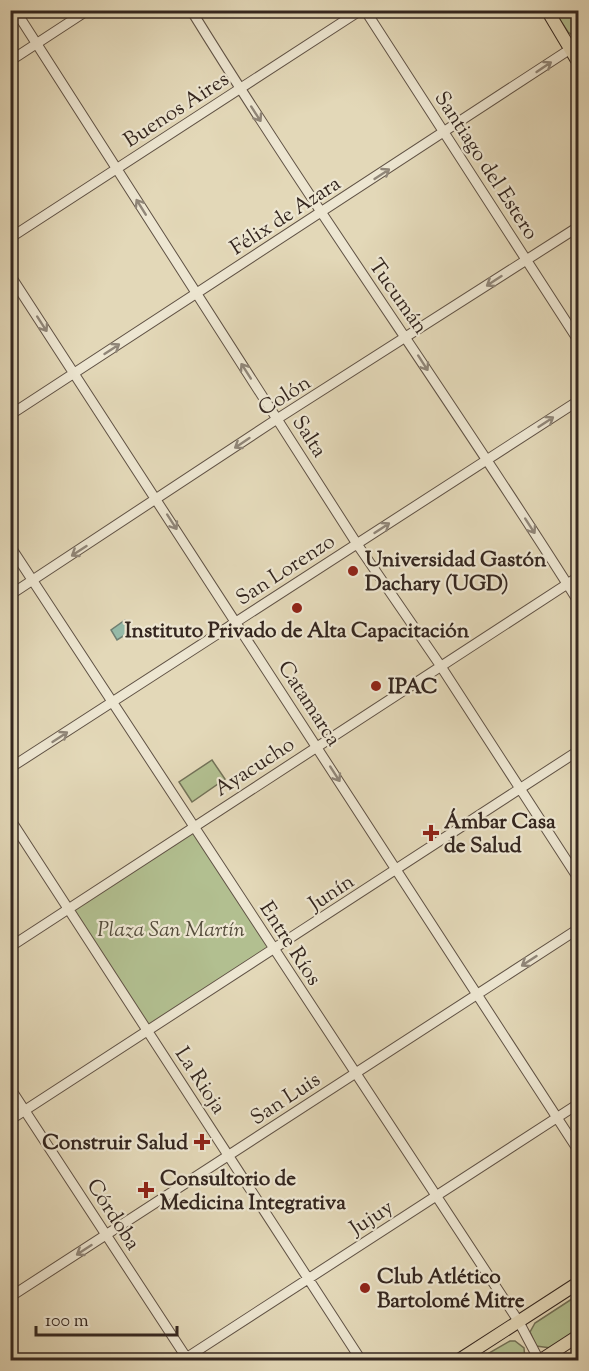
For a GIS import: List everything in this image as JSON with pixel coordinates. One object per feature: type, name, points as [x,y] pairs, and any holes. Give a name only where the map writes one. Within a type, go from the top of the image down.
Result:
[{"type":"main road","points":[[547,10],[574,47],[579,62]]},
{"type":"main road","points":[[459,1360],[579,1283]]},
{"type":"main road","points":[[540,1360],[579,1336]]},
{"type":"street","name":"Salta","points":[[15,10],[118,168],[195,295],[579,878]]},
{"type":"street","points":[[10,61],[88,10]]},
{"type":"street","name":"Tucumán","points":[[191,10],[321,214],[407,338],[579,601]]},
{"type":"street","name":"Buenos Aires","points":[[10,238],[363,10]]},
{"type":"street","name":"Santiago del Estero","points":[[363,10],[579,340]]},
{"type":"street","name":"Félix de Azara","points":[[10,415],[444,134],[574,47]]},
{"type":"street","name":"Colón","points":[[10,595],[277,419],[579,227]]},
{"type":"street","name":"Catamarca","points":[[10,275],[579,1150]]},
{"type":"street","name":"San Lorenzo","points":[[10,768],[579,401]]},
{"type":"street","name":"Entre Ríos","points":[[10,546],[519,1322],[540,1360]]},
{"type":"street","name":"Ayacucho","points":[[10,947],[440,665],[579,577]]},
{"type":"street","name":"Junín","points":[[10,1120],[579,751]]},
{"type":"street","name":"La Rioja","points":[[10,819],[361,1360]]},
{"type":"street","name":"San Luis","points":[[10,1297],[579,929]]},
{"type":"street","name":"Córdoba","points":[[10,1088],[186,1360]]},
{"type":"street","name":"Jujuy","points":[[186,1360],[579,1104]]},
{"type":"green space","points":[[554,11],[578,11],[578,39],[568,32]]},
{"type":"green space","points":[[212,760],[225,779],[192,802],[179,782]]},
{"type":"green space","name":"Plaza San Martín","points":[[193,830],[270,949],[148,1028],[71,909]]},
{"type":"green space","points":[[578,1295],[578,1330],[551,1348],[536,1346],[530,1332],[535,1323]]},
{"type":"green space","points":[[510,1341],[515,1341],[524,1348],[525,1360],[477,1360]]},
{"type":"shaded area","points":[[125,620],[133,630],[117,640],[111,630]]},
{"type":"place","name":"Universidad Gastón Dachary (UGD)","points":[[353,571]]},
{"type":"place","name":"Instituto Privado de Alta Capacitación","points":[[297,608]]},
{"type":"place","name":"IPAC","points":[[376,686]]},
{"type":"place","name":"Ámbar Casa de Salud","points":[[431,833]]},
{"type":"place","name":"Construir Salud","points":[[202,1142]]},
{"type":"place","name":"Consultorio de Medicina Integrativa","points":[[146,1190]]},
{"type":"place","name":"Club Atlético Bartolomé Mitre","points":[[365,1288]]}]
